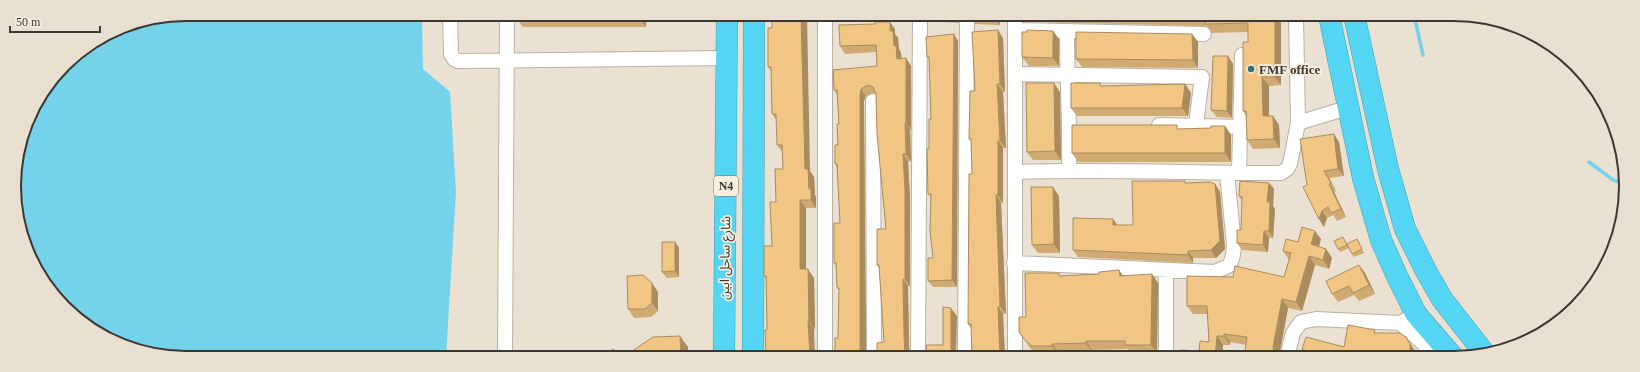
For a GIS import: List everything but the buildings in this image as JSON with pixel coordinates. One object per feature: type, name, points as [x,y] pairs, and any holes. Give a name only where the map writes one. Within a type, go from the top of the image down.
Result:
[{"type":"highway","name":"شارع ساحل ابين","points":[[724,351],[727,21]]},
{"type":"highway","name":"N4","points":[[753,351],[754,21]]},
{"type":"highway","points":[[1330,21],[1347,108],[1363,178],[1381,240],[1397,276],[1408,319],[1446,351]]},
{"type":"highway","points":[[1355,21],[1388,169],[1405,229],[1442,299],[1481,349]]},
{"type":"street","points":[[450,21],[451,54],[454,59],[458,61],[727,58]]},
{"type":"street","points":[[505,351],[507,21]]},
{"type":"street","points":[[825,21],[826,351]]},
{"type":"street","points":[[918,351],[920,21]]},
{"type":"street","points":[[965,351],[967,21]]},
{"type":"street","points":[[1015,21],[1015,351]]},
{"type":"street","points":[[1015,172],[1069,170],[1281,173],[1287,169],[1290,164],[1298,123],[1296,21]]},
{"type":"street","points":[[1015,30],[1204,34]]},
{"type":"street","points":[[1067,31],[1067,75],[1070,125],[1069,170]]},
{"type":"street","points":[[1014,263],[1215,272],[1230,265],[1234,245],[1233,173],[1240,127],[1242,55]]},
{"type":"street","points":[[1016,74],[1202,77],[1196,125]]},
{"type":"street","points":[[873,101],[874,351]]},
{"type":"street","points":[[1298,123],[1347,108]]},
{"type":"street","points":[[1070,125],[1086,125]]},
{"type":"street","points":[[1149,125],[1240,127]]},
{"type":"street","points":[[1166,271],[1166,351]]},
{"type":"street","points":[[1288,351],[1293,333],[1301,322],[1316,319],[1408,319],[1428,351]]},
{"type":"water","points":[[175,21],[422,21],[423,69],[450,92],[456,192],[446,351],[175,351],[143,345],[113,334],[86,317],[62,295],[43,268],[30,239],[22,208],[21,175],[24,154],[30,133],[43,103],[55,86],[69,69],[94,49],[113,38],[133,30],[154,24]]},
{"type":"waterway","points":[[1415,21],[1423,55]]},
{"type":"waterway","points":[[1589,162],[1613,180],[1619,182]]},
{"type":"place","name":"FMF office","points":[[1251,69]]}]
